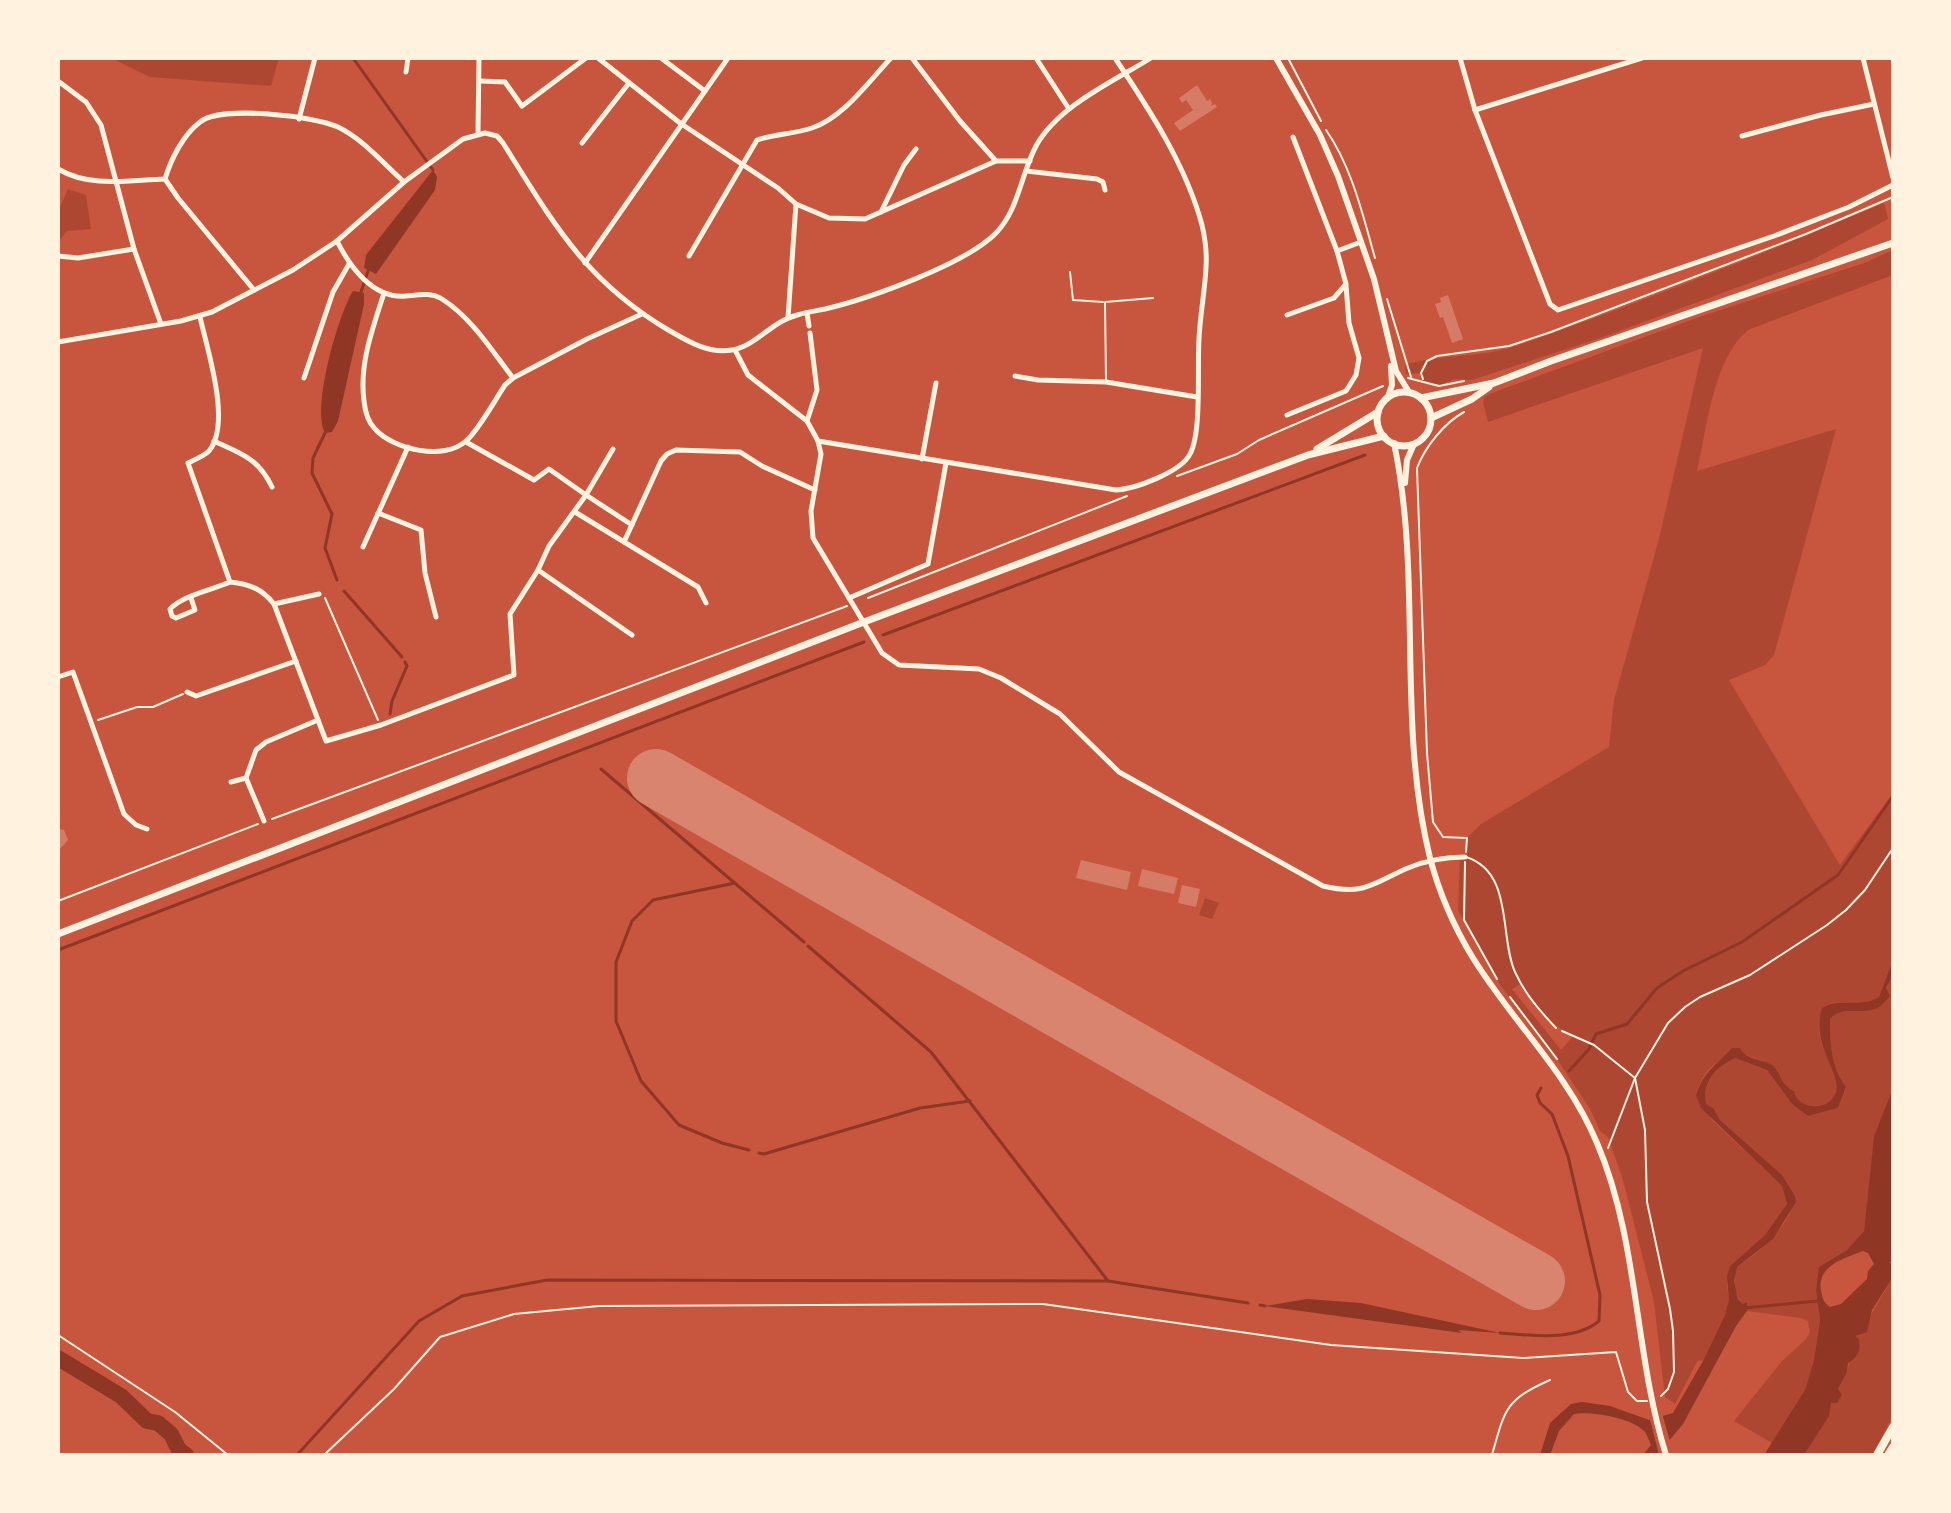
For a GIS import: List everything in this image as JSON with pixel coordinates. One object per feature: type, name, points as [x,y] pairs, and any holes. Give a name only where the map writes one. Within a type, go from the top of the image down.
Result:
[{"type":"highway","points":[[1877,1455],[1893,1427]]},
{"type":"highway","points":[[1888,1455],[1893,1447]]},
{"type":"main road","points":[[1421,398],[1494,383],[1893,243]]},
{"type":"main road","points":[[1431,418],[1472,399],[1494,383]]},
{"type":"main road","points":[[1308,455],[1378,412],[1388,397],[1402,392],[1421,398],[1430,411],[1428,431],[1414,444],[1394,443],[1384,436],[1378,425],[1378,412]]},
{"type":"main road","points":[[58,934],[864,622],[1308,455],[1384,436]]},
{"type":"street","points":[[299,119],[315,58]]},
{"type":"street","points":[[406,72],[408,58]]},
{"type":"street","points":[[478,133],[479,58]]},
{"type":"street","points":[[480,81],[505,82],[522,106],[586,58]]},
{"type":"street","points":[[598,58],[680,123],[796,204],[829,218],[865,219],[996,161],[1030,161]]},
{"type":"street","points":[[661,58],[705,91]]},
{"type":"street","points":[[585,263],[728,58]]},
{"type":"street","points":[[689,256],[757,140],[815,127],[828,120],[891,58]]},
{"type":"street","points":[[912,58],[960,121],[996,161]]},
{"type":"street","points":[[1036,58],[1069,109]]},
{"type":"street","points":[[818,441],[1104,489],[1124,490],[1185,462],[1193,445],[1197,397],[1206,266],[1202,225],[1175,158],[1115,58]]},
{"type":"street","points":[[58,342],[200,317],[293,270],[337,241],[432,160],[463,139],[478,133],[493,135],[503,143],[554,224],[604,284],[643,314],[702,347],[713,351],[735,350],[788,318],[864,299],[977,249],[1006,221],[1044,134],[1069,109],[1151,58]]},
{"type":"street","points":[[1276,58],[1320,135],[1374,279],[1398,376],[1409,392]]},
{"type":"street","points":[[1460,58],[1475,110],[1553,308],[1562,309],[1717,255],[1849,207],[1893,185]]},
{"type":"street","points":[[1475,110],[1642,58]]},
{"type":"street","points":[[1863,58],[1893,178]]},
{"type":"street","points":[[58,81],[86,102],[101,125],[134,249],[161,324]]},
{"type":"street","points":[[582,143],[629,83]]},
{"type":"street","points":[[1742,136],[1874,104]]},
{"type":"street","points":[[165,179],[175,153],[200,122],[236,113],[264,113],[336,126],[351,134],[404,182]]},
{"type":"street","points":[[1287,415],[1346,391],[1356,375],[1359,358],[1349,323],[1346,284],[1337,251],[1293,137]]},
{"type":"street","points":[[881,213],[904,165],[916,149]]},
{"type":"street","points":[[58,169],[86,181],[165,179]]},
{"type":"street","points":[[1026,171],[1097,179],[1103,182],[1105,190]]},
{"type":"street","points":[[165,179],[254,290]]},
{"type":"street","points":[[788,318],[796,204]]},
{"type":"street","points":[[337,241],[349,264],[384,293],[403,296],[429,294],[443,299],[475,328],[513,378]]},
{"type":"street","points":[[1337,251],[1362,242]]},
{"type":"street","points":[[58,256],[78,258],[134,249]]},
{"type":"street","points":[[304,378],[333,292],[349,264]]},
{"type":"street","points":[[1287,315],[1334,298],[1346,284]]},
{"type":"street","points":[[384,293],[366,354],[364,404],[368,419],[376,430],[408,447],[431,453],[443,452],[466,442],[513,378],[643,314]]},
{"type":"street","points":[[807,313],[817,390],[807,421]]},
{"type":"street","points":[[200,317],[218,408],[214,441],[207,453],[188,463],[230,582]]},
{"type":"street","points":[[735,350],[748,375],[807,421],[818,441],[821,454],[811,527],[813,538],[882,653],[899,665],[979,669],[1001,678],[1060,714],[1119,772],[1323,886],[1343,891],[1373,886],[1431,860],[1465,857]]},
{"type":"street","points":[[1388,397],[1392,385],[1391,354]]},
{"type":"street","points":[[1015,376],[1038,380],[1106,382],[1197,397]]},
{"type":"street","points":[[922,459],[936,383]]},
{"type":"street","points":[[214,441],[249,457],[263,469],[272,487]]},
{"type":"street","points":[[466,442],[534,480],[549,469],[632,525]]},
{"type":"street","points":[[1394,443],[1408,541],[1413,761],[1431,860],[1446,905],[1472,957],[1577,1101],[1597,1142],[1611,1181],[1624,1236],[1649,1389],[1666,1455]]},
{"type":"street","points":[[1403,490],[1407,460],[1414,444]]},
{"type":"street","points":[[363,547],[408,447]]},
{"type":"street","points":[[191,598],[195,610],[176,618],[172,616],[170,609],[174,605],[191,598],[230,582],[256,588],[266,594],[274,604],[326,741],[381,725],[514,675],[510,614],[549,546],[575,512],[613,449]]},
{"type":"street","points":[[624,542],[661,461],[676,450],[740,452],[762,466],[815,490]]},
{"type":"street","points":[[851,601],[928,564],[946,463]]},
{"type":"street","points":[[575,512],[698,587],[706,603]]},
{"type":"street","points":[[378,513],[421,530],[425,573],[436,617]]},
{"type":"street","points":[[538,570],[632,635]]},
{"type":"street","points":[[274,604],[319,594]]},
{"type":"street","points":[[187,692],[196,696],[296,661]]},
{"type":"street","points":[[58,677],[73,672],[124,814],[136,825],[147,829]]},
{"type":"street","points":[[264,821],[246,778],[256,750],[266,742],[318,720]]},
{"type":"street","points":[[231,782],[246,778]]},
{"type":"lane","points":[[1070,272],[1073,300],[1105,302],[1153,298]]},
{"type":"lane","points":[[1105,302],[1106,382]]},
{"type":"lane","points":[[1465,857],[1476,860],[1498,890],[1515,971],[1533,1003],[1556,1028]]},
{"type":"path","points":[[1423,381],[1423,367],[1437,356],[1509,346],[1551,332],[1893,197]]},
{"type":"path","points":[[1411,378],[1439,386],[1464,380]]},
{"type":"path","points":[[1165,481],[1237,454],[1259,440],[1371,393]]},
{"type":"path","points":[[1473,407],[1451,419],[1421,457],[1417,468],[1427,753],[1433,822],[1443,837],[1467,838],[1464,920],[1500,985]]},
{"type":"path","points":[[868,598],[1135,493]]},
{"type":"path","points":[[319,594],[325,599],[381,725]]},
{"type":"path","points":[[58,901],[851,601]]},
{"type":"path","points":[[91,723],[137,707],[153,707],[187,692]]},
{"type":"path","points":[[1604,1140],[1608,1149],[1635,1078],[1668,1023],[1700,997],[1750,975],[1827,925],[1865,890],[1893,848]]},
{"type":"path","points":[[1510,997],[1557,1059]]},
{"type":"path","points":[[324,1455],[394,1389],[440,1337],[514,1314],[599,1306],[1043,1304],[1331,1345],[1523,1358],[1616,1352],[1632,1398],[1644,1402],[1660,1397],[1668,1389],[1675,1362],[1670,1309],[1647,1202],[1645,1130],[1635,1078],[1594,1045],[1556,1028]]},
{"type":"path","points":[[58,1335],[175,1412],[228,1455]]},
{"type":"path","points":[[1492,1455],[1501,1423],[1520,1393],[1550,1380]]},
{"type":"shaded area","points":[[111,58],[279,58],[271,86],[150,77]]},
{"type":"shaded area","points":[[433,170],[437,177],[435,190],[376,274],[364,268],[366,255]]},
{"type":"shaded area","points":[[68,189],[86,195],[91,229],[67,231],[58,242],[58,212]]},
{"type":"shaded area","points":[[1884,203],[1888,219],[1812,260],[1603,337],[1472,380],[1454,379],[1439,386],[1423,381],[1421,373],[1406,374],[1405,365],[1500,350],[1560,331]]},
{"type":"shaded area","points":[[1893,250],[1893,275],[1748,330],[1736,343],[1713,395],[1697,471],[1836,429],[1774,655],[1765,665],[1729,680],[1840,865],[1893,793],[1893,960],[1879,997],[1864,1002],[1835,1003],[1822,1008],[1819,1032],[1837,1086],[1837,1092],[1830,1102],[1818,1106],[1800,1103],[1771,1065],[1741,1053],[1717,1062],[1703,1078],[1696,1095],[1712,1120],[1782,1186],[1787,1204],[1765,1235],[1730,1266],[1725,1315],[1703,1361],[1698,1360],[1675,1404],[1665,1397],[1654,1302],[1623,1180],[1608,1137],[1600,1131],[1590,1109],[1549,1047],[1500,985],[1458,910],[1460,857],[1465,857],[1467,838],[1481,824],[1609,747],[1614,700],[1659,539],[1703,348],[1488,422],[1483,402],[1484,397],[1492,393],[1702,316],[1864,263]],"holes":[[[1522,983],[1550,1020],[1574,1035],[1561,1050],[1512,989]]]},
{"type":"shaded area","points":[[353,291],[364,293],[364,304],[338,421],[332,432],[325,433],[321,404],[328,362]]},
{"type":"shaded area","points":[[1205,898],[1219,903],[1212,919],[1199,915]]},
{"type":"shaded area","points":[[1893,960],[1893,975],[1886,988],[1890,996],[1882,1005],[1869,1010],[1845,1011],[1830,1019],[1834,1063],[1846,1087],[1838,1108],[1808,1116],[1793,1105],[1767,1070],[1735,1058],[1722,1066],[1708,1082],[1706,1104],[1782,1175],[1796,1202],[1773,1239],[1737,1267],[1734,1281],[1738,1299],[1743,1304],[1747,1302],[1747,1311],[1683,1424],[1657,1455],[1643,1455],[1651,1445],[1639,1427],[1611,1417],[1574,1414],[1559,1431],[1550,1455],[1540,1455],[1550,1423],[1571,1404],[1582,1402],[1610,1406],[1649,1420],[1673,1413],[1725,1315],[1730,1266],[1765,1235],[1787,1204],[1782,1186],[1701,1108],[1696,1095],[1707,1073],[1732,1048],[1740,1048],[1746,1055],[1773,1066],[1801,1102],[1814,1106],[1827,1103],[1833,1098],[1837,1085],[1820,1033],[1822,1008],[1835,1003],[1864,1002],[1879,997]]},
{"type":"shaded area","points":[[1893,975],[1893,1088],[1874,1136],[1864,1231],[1847,1250],[1820,1267],[1816,1290],[1820,1320],[1814,1360],[1805,1390],[1772,1443],[1734,1421],[1782,1361],[1805,1340],[1810,1332],[1808,1321],[1747,1311],[1746,1303],[1740,1301],[1736,1291],[1735,1276],[1737,1267],[1781,1228],[1795,1196],[1782,1175],[1720,1120],[1714,1109],[1706,1105],[1706,1090],[1716,1071],[1734,1058],[1767,1070],[1793,1105],[1808,1116],[1838,1108],[1846,1088],[1832,1055],[1832,1014],[1876,1008]]},
{"type":"shaded area","points":[[1893,1088],[1893,1262],[1889,1262],[1893,1265],[1893,1277],[1872,1310],[1867,1332],[1855,1336],[1859,1339],[1859,1350],[1848,1363],[1838,1389],[1842,1395],[1837,1403],[1831,1403],[1829,1416],[1804,1455],[1764,1455],[1805,1390],[1814,1360],[1820,1320],[1816,1290],[1819,1267],[1847,1250],[1864,1231],[1874,1136]],"holes":[[[1863,1251],[1868,1253],[1874,1264],[1868,1271],[1867,1279],[1841,1304],[1830,1307],[1826,1304],[1821,1282],[1827,1269]]]},
{"type":"shaded area","points":[[1893,1277],[1893,1416],[1872,1455],[1804,1455],[1828,1416],[1831,1403],[1841,1395],[1838,1389],[1847,1372],[1854,1336],[1861,1332]]},
{"type":"shaded area","points":[[1307,1299],[1361,1303],[1500,1333],[1458,1330],[1462,1333],[1265,1306]]},
{"type":"pier","points":[[1662,1413],[1671,1445],[1659,1455],[1649,1416]]},
{"type":"building","points":[[1197,85],[1207,101],[1210,99],[1211,106],[1215,104],[1217,107],[1180,131],[1174,123],[1193,110],[1186,100],[1182,103],[1179,98]]},
{"type":"building","points":[[1448,295],[1463,339],[1452,343],[1435,304]]},
{"type":"building","points":[[58,829],[64,830],[68,840],[58,851]]},
{"type":"building","points":[[1081,860],[1131,872],[1127,890],[1076,878]]},
{"type":"building","points":[[1142,869],[1178,878],[1174,894],[1138,886]]},
{"type":"building","points":[[1182,885],[1200,889],[1196,907],[1178,903]]},
{"type":"waterway","points":[[353,58],[433,170]]},
{"type":"waterway","points":[[361,292],[368,271]]},
{"type":"waterway","points":[[325,433],[313,458],[312,473],[332,514],[325,548],[337,580]]},
{"type":"waterway","points":[[883,635],[1365,455]]},
{"type":"waterway","points":[[344,591],[402,657]]},
{"type":"waterway","points":[[58,950],[864,642]]},
{"type":"waterway","points":[[390,714],[392,701],[407,666],[405,662]]},
{"type":"waterway","points":[[601,769],[804,942]]},
{"type":"waterway","points":[[1569,1071],[1589,1049],[1596,1034],[1627,1024],[1657,988],[1683,971],[1742,942],[1838,875],[1893,796]]},
{"type":"waterway","points":[[735,883],[653,900],[632,921],[616,962],[616,1021],[641,1081],[679,1125],[722,1143],[749,1150]]},
{"type":"waterway","points":[[808,946],[931,1052],[1108,1281]]},
{"type":"waterway","points":[[1500,1333],[1565,1335],[1589,1328],[1599,1321],[1600,1295],[1568,1156],[1552,1114],[1540,1103],[1537,1095],[1541,1088]]},
{"type":"waterway","points":[[759,1153],[920,1108],[970,1101]]},
{"type":"waterway","points":[[297,1455],[419,1321],[462,1296],[547,1280],[1108,1281],[1248,1303]]},
{"type":"waterway","points":[[1744,1308],[1817,1301]]},
{"type":"waterway","points":[[1260,1305],[1265,1306]]},
{"type":"waterway","points":[[58,1358],[121,1396],[147,1421],[158,1423],[171,1434],[179,1450],[186,1455]]},
{"type":"runway","points":[[656,778],[1536,1281]]}]
